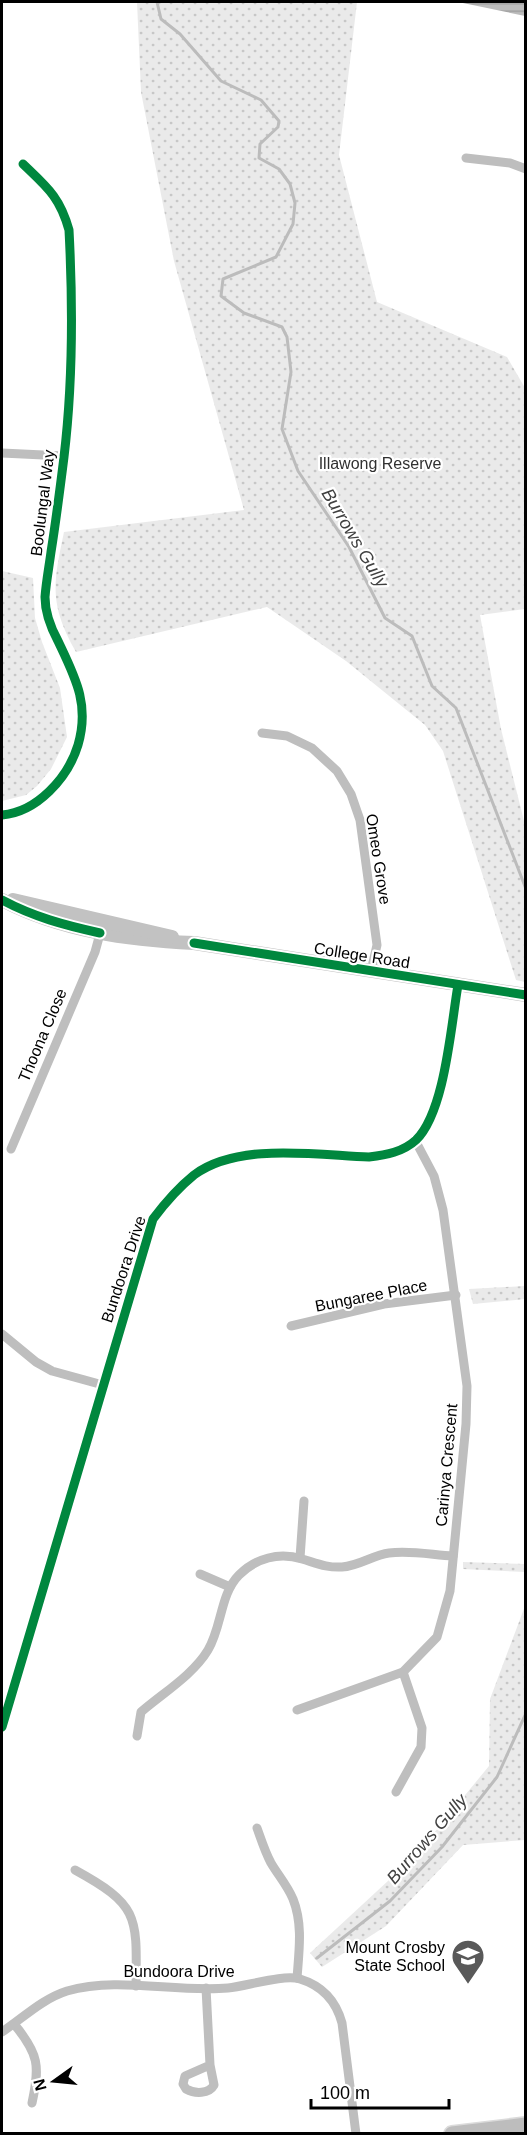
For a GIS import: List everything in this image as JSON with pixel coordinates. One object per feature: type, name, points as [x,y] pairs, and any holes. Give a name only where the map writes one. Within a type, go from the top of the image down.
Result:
[{"type":"main road","name":"College Road","points":[[2,899],[26,913],[58,923],[101,927],[145,941],[194,943],[525,996]]},
{"type":"main road","points":[[452,2133],[525,2124]]},
{"type":"street","points":[[466,158],[510,163],[525,169]]},
{"type":"street","name":"Boolungal Way","points":[[2,815],[23,810],[41,799],[57,782],[72,759],[81,731],[83,715],[81,693],[49,622],[45,597],[64,456],[71,383],[69,230],[56,196],[23,164]]},
{"type":"street","points":[[2,453],[64,456]]},
{"type":"street","name":"Omeo Grove","points":[[262,733],[287,736],[312,748],[338,771],[351,794],[360,820],[377,945],[371,971]]},
{"type":"street","name":"Thoona Close","points":[[11,1149],[95,952],[101,927]]},
{"type":"street","name":"Bundoora Drive","points":[[2,1727],[153,1219],[176,1191],[195,1174],[233,1157],[264,1153],[369,1157],[393,1153],[415,1140],[432,1115],[440,1091],[458,985]]},
{"type":"street","name":"Carinya Crescent","points":[[297,1710],[403,1672],[437,1637],[450,1591],[466,1424],[467,1386],[456,1296],[438,1186],[415,1140]]},
{"type":"street","name":"Bungaree Place","points":[[291,1326],[384,1304],[456,1296]]},
{"type":"street","points":[[2,1334],[44,1367],[103,1385]]},
{"type":"street","points":[[300,1558],[304,1501]]},
{"type":"street","points":[[137,1736],[141,1712],[193,1668],[208,1650],[230,1587],[249,1567],[262,1560],[281,1555],[300,1558],[321,1566],[340,1568],[388,1553],[453,1556]]},
{"type":"street","points":[[200,1574],[230,1587]]},
{"type":"street","points":[[396,1792],[421,1747],[422,1728],[403,1672]]},
{"type":"street","points":[[257,1828],[270,1862],[285,1882],[296,1910],[300,1943],[297,1978],[317,1986],[329,1995],[338,2009],[342,2023],[356,2133]]},
{"type":"street","points":[[75,1870],[112,1893],[122,1901],[129,1912],[137,1938],[136,1986]]},
{"type":"street","name":"Bundoora Drive","points":[[2,2032],[43,2001],[66,1991],[92,1986],[225,1988],[297,1978]]},
{"type":"street","points":[[206,1988],[210,2065]]},
{"type":"street","points":[[14,2024],[26,2039],[37,2061],[38,2078],[32,2103]]},
{"type":"green space","name":"Illawong Reserve","points":[[137,2],[357,2],[339,155],[377,302],[507,357],[525,388],[525,609],[480,615],[501,729],[525,825],[525,982],[516,980],[443,751],[425,725],[346,661],[267,607],[76,652],[61,620],[57,607],[56,580],[64,532],[244,510],[174,261],[141,92]]},
{"type":"green space","points":[[2,571],[33,578],[35,618],[60,688],[67,737],[51,769],[37,786],[26,795],[2,801]]},
{"type":"green space","points":[[525,1286],[525,1299],[473,1304],[469,1289]]},
{"type":"green space","points":[[463,1562],[525,1564],[525,1572],[463,1569]]},
{"type":"green space","points":[[525,1606],[525,1840],[463,1845],[386,1926],[322,1967],[310,1953],[415,1856],[489,1766],[490,1699]]},
{"type":"shaded area","points":[[458,2],[525,2],[525,16]]},
{"type":"waterway","name":"Burrows Gully","points":[[157,2],[161,19],[180,34],[221,81],[261,100],[279,121],[278,127],[260,144],[259,158],[279,169],[290,184],[295,203],[293,224],[276,257],[223,279],[221,296],[244,313],[282,327],[287,337],[291,372],[282,429],[298,471],[349,547],[385,618],[412,636],[432,686],[456,708],[526,889]]},
{"type":"waterway","name":"Burrows Gully","points":[[317,1958],[390,1901],[442,1847],[497,1777],[526,1713]]},
{"type":"cycle path","points":[[2,815],[15,812],[39,800],[59,781],[78,745],[82,717],[79,691],[51,626],[45,597],[64,457],[71,372],[72,315],[69,230],[57,201],[46,186],[23,164]]},
{"type":"cycle path","points":[[2,900],[50,920],[100,933]]},
{"type":"cycle path","points":[[194,943],[526,995]]},
{"type":"cycle path","points":[[2,1727],[153,1219],[194,1175],[232,1158],[278,1153],[369,1157],[394,1152],[411,1144],[426,1127],[434,1110],[445,1067],[458,985]]},
{"type":"place","name":"Mount Crosby State School","points":[[468,1985]]}]
